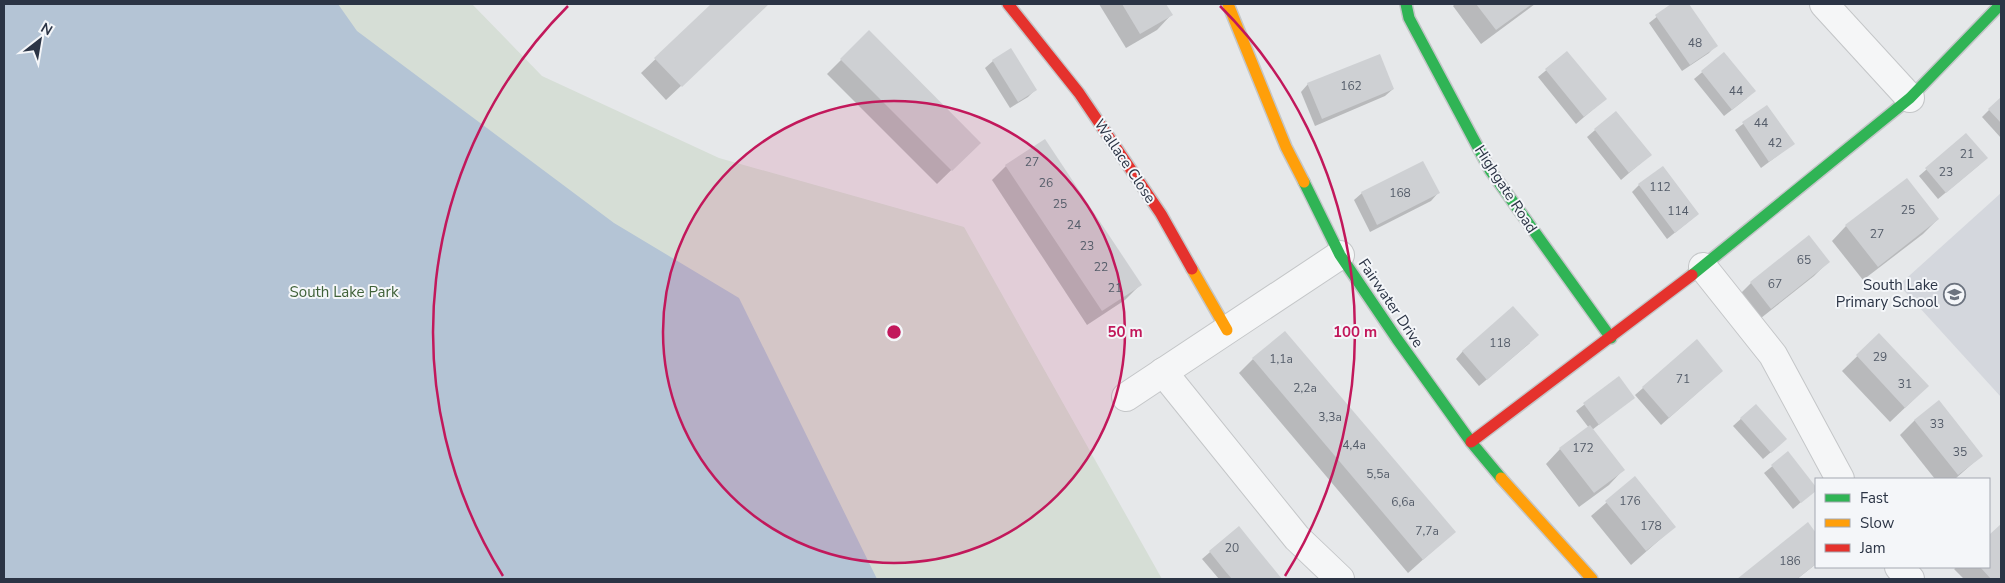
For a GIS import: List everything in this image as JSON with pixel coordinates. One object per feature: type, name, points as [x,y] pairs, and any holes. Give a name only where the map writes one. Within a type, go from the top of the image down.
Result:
[{"type":"street","name":"Wallace Close","points":[[1008,4],[1080,93],[1161,214],[1227,330]]},
{"type":"street","name":"Fairwater Drive","points":[[1228,4],[1286,147],[1340,255],[1397,339],[1471,442],[1516,496],[1592,579]]},
{"type":"street","name":"Highgate Road","points":[[1406,4],[1409,18],[1490,170],[1610,338]]},
{"type":"street","points":[[1824,4],[1910,98]]},
{"type":"street","points":[[1471,442],[1703,267],[1910,98],[2001,4]]},
{"type":"street","points":[[1126,397],[1340,255]]},
{"type":"street","points":[[1703,267],[1773,355],[1839,478]]},
{"type":"street","points":[[1163,372],[1297,538],[1340,579]]},
{"type":"street","points":[[1900,568],[1910,579]]},
{"type":"shaded area","name":"South Lake Primary School","points":[[2001,193],[2001,397],[1899,285]]},
{"type":"green space","name":"South Lake Park","points":[[4,4],[472,4],[542,76],[719,158],[964,227],[1162,579],[4,579]]},
{"type":"water","name":"South Lake Park","points":[[4,4],[338,4],[357,31],[614,223],[739,298],[877,579],[4,579]]},
{"type":"building","points":[[711,4],[769,4],[682,87],[654,58]]},
{"type":"building","points":[[1122,4],[1166,4],[1173,15],[1140,34]]},
{"type":"building","points":[[1476,4],[1532,4],[1496,30]]},
{"type":"building","points":[[1671,4],[1689,4],[1718,46],[1690,65],[1655,15]]},
{"type":"building","points":[[869,30],[981,143],[952,171],[840,59]]},
{"type":"building","points":[[1011,48],[1037,90],[1018,102],[992,60]]},
{"type":"building","points":[[1567,51],[1607,99],[1584,117],[1545,69]]},
{"type":"building","points":[[1724,52],[1756,91],[1732,110],[1701,71]]},
{"type":"building","points":[[1380,54],[1394,89],[1322,119],[1307,83]]},
{"type":"building","points":[[2001,97],[2001,123],[1988,109]]},
{"type":"building","points":[[1767,105],[1795,144],[1769,162],[1742,122]]},
{"type":"building","points":[[1616,111],[1652,155],[1629,173],[1594,129]]},
{"type":"building","points":[[1966,133],[1988,158],[1946,193],[1925,168]]},
{"type":"building","points":[[1045,139],[1142,285],[1102,311],[1005,165]]},
{"type":"building","points":[[1423,161],[1440,193],[1377,225],[1361,192]]},
{"type":"building","points":[[1663,166],[1699,214],[1675,233],[1638,184]]},
{"type":"building","points":[[1907,178],[1939,219],[1878,267],[1845,225]]},
{"type":"building","points":[[1809,235],[1830,262],[1771,309],[1750,282]]},
{"type":"building","points":[[1513,306],[1539,335],[1487,380],[1462,351]]},
{"type":"building","points":[[1285,331],[1456,532],[1423,560],[1252,358]]},
{"type":"building","points":[[1879,333],[1929,386],[1905,408],[1856,355]]},
{"type":"building","points":[[1697,339],[1723,371],[1669,418],[1642,387]]},
{"type":"building","points":[[1619,376],[1635,398],[1599,425],[1583,403]]},
{"type":"building","points":[[1939,400],[1983,456],[1958,475],[1914,420]]},
{"type":"building","points":[[1756,404],[1787,439],[1771,453],[1740,418]]},
{"type":"building","points":[[1590,425],[1625,470],[1594,493],[1559,448]]},
{"type":"building","points":[[1788,451],[1815,486],[1815,492],[1801,503],[1771,465]]},
{"type":"building","points":[[1635,476],[1676,527],[1646,551],[1605,501]]},
{"type":"building","points":[[1808,522],[1815,532],[1815,565],[1797,579],[1737,579]]},
{"type":"building","points":[[2001,524],[2001,579],[1991,579],[1981,568],[1990,568],[1990,534]]},
{"type":"building","points":[[1239,526],[1282,579],[1232,579],[1225,571],[1209,551]]},
{"type":"traffic: fast","points":[[1406,4],[1409,18],[1490,170],[1611,338]]},
{"type":"traffic: fast","points":[[1692,275],[1910,98],[2001,4]]},
{"type":"traffic: fast","points":[[1304,182],[1340,255],[1397,339],[1471,442],[1501,478]]},
{"type":"traffic: slow","points":[[1228,4],[1286,147],[1304,182]]},
{"type":"traffic: slow","points":[[1192,269],[1227,330]]},
{"type":"traffic: slow","points":[[1501,478],[1592,579]]},
{"type":"traffic: jam","points":[[1008,4],[1079,93],[1161,214],[1192,269]]},
{"type":"traffic: jam","points":[[1471,442],[1692,275]]},
{"type":"place","name":"South Lake Primary School","points":[[1954,294]]}]
